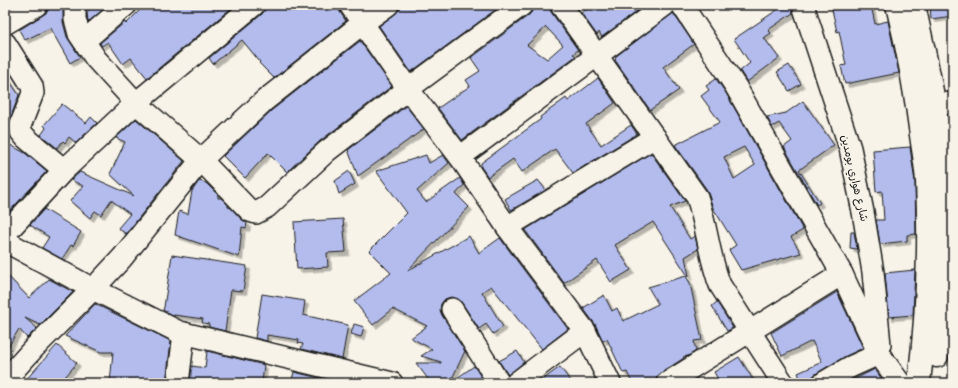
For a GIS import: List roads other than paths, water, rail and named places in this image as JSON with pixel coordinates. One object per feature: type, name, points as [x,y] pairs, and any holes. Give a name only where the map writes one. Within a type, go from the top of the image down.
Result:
[{"type":"main road","points":[[897,5],[917,97],[926,180],[927,246],[939,325],[919,383]]},
{"type":"main road","points":[[914,5],[925,54],[943,104],[937,121],[943,197],[943,284],[933,383]]},
{"type":"street","points":[[5,24],[37,5]]},
{"type":"street","points":[[76,5],[74,11],[79,34],[96,60],[136,103],[201,160],[250,211],[256,213],[267,208],[328,151],[408,89],[522,5]]},
{"type":"street","points":[[84,41],[126,5]]},
{"type":"street","points":[[5,234],[64,170],[136,103],[254,5]]},
{"type":"street","points":[[350,5],[408,89],[460,157],[507,227],[585,331],[610,383]]},
{"type":"street","points":[[5,380],[35,347],[94,289],[122,258],[201,160],[264,101],[388,5]]},
{"type":"street","points":[[561,5],[697,197],[702,210],[715,272],[720,285],[783,383]]},
{"type":"street","points":[[460,157],[665,5]]},
{"type":"street","points":[[682,5],[736,87],[842,274],[880,355],[900,383]]},
{"type":"street","name":"شارع هواري بومدين","points":[[803,5],[850,148],[873,272],[880,355]]},
{"type":"street","points":[[5,43],[32,86],[33,93],[20,126],[21,132],[64,170]]},
{"type":"street","points":[[507,227],[655,137]]},
{"type":"street","points":[[5,240],[170,329],[392,383]]},
{"type":"street","points":[[667,383],[842,274]]},
{"type":"street","points":[[452,309],[499,383]]},
{"type":"street","points":[[516,383],[585,331]]},
{"type":"street","points":[[178,383],[184,333]]},
{"type":"street","points":[[823,383],[850,367],[880,355]]}]
